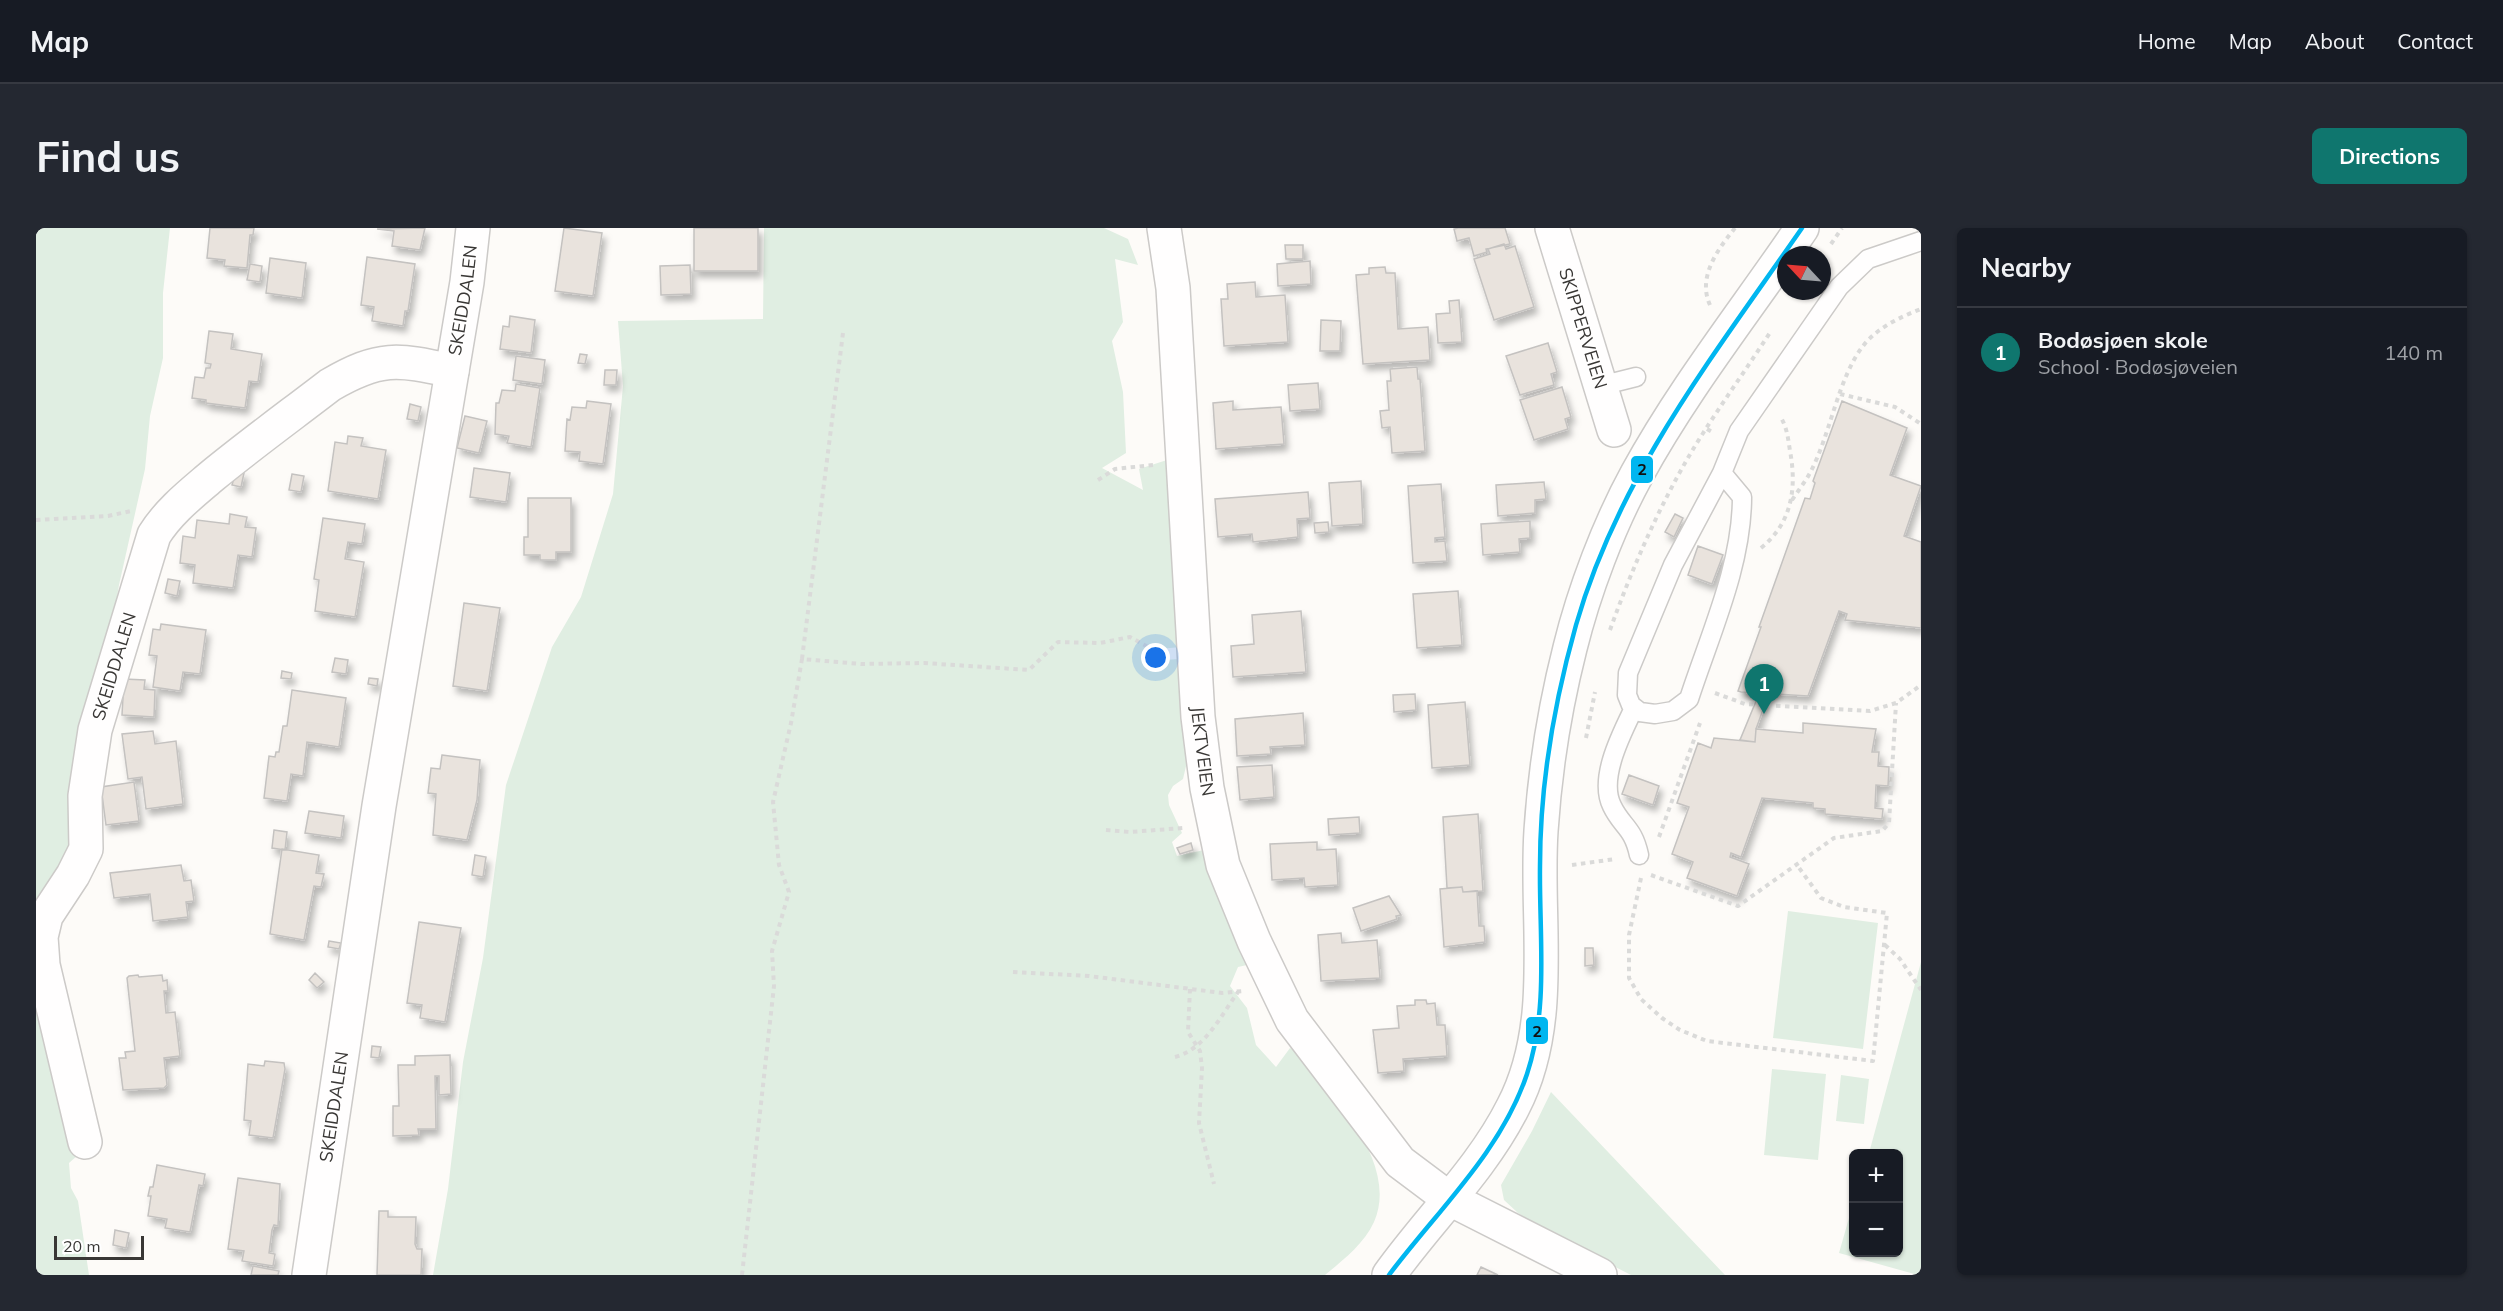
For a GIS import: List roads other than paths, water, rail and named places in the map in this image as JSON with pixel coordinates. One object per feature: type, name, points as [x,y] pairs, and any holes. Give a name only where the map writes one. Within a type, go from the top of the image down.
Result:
[{"type":"street","name":"SKEIDDALEN","points":[[309,1275],[379,806],[467,282],[473,228]]},
{"type":"street","name":"JEKTVEIEN","points":[[1164,228],[1173,288],[1198,717],[1214,826],[1223,865],[1254,941],[1292,1020],[1400,1162],[1448,1198],[1600,1275]]},
{"type":"street","name":"SKIPPERVEIEN","points":[[1552,228],[1614,430]]},
{"type":"street","points":[[1389,1275],[1485,1154],[1515,1105],[1532,1052],[1540,986],[1541,833],[1552,736],[1570,646],[1598,562],[1636,476],[1682,400],[1802,228]]},
{"type":"street","name":"SKEIDDALEN","points":[[84,1142],[44,965],[40,937],[46,916],[73,875],[86,849],[85,796],[95,730],[154,535],[162,521],[178,505],[272,428],[347,375],[396,361],[452,371]]},
{"type":"lane","points":[[1722,473],[1742,497],[1742,525],[1732,570],[1689,699],[1673,711],[1655,714],[1640,712],[1634,708],[1627,695],[1628,673],[1672,565],[1722,473],[1739,431],[1839,287],[1868,259],[1921,242]]},
{"type":"lane","points":[[1600,386],[1635,377]]},
{"type":"lane","points":[[1634,708],[1615,747],[1608,797],[1613,809],[1631,831],[1639,855]]},
{"type":"place","name":"Bodøsjøen skole","points":[[1764,714]]}]
